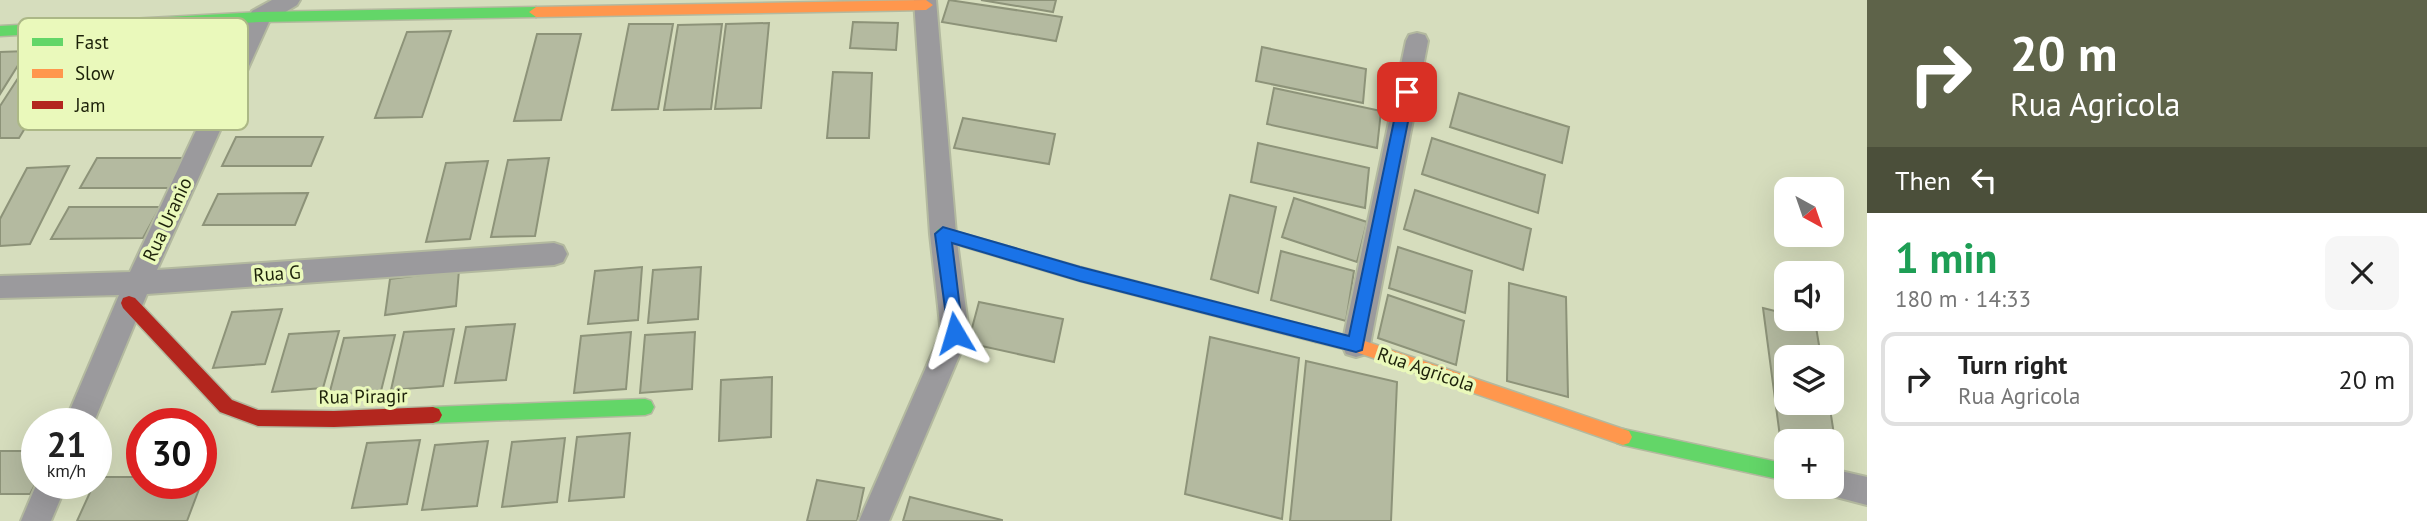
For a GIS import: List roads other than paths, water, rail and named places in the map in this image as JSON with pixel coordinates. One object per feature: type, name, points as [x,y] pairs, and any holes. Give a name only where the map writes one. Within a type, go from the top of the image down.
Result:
[{"type":"street","points":[[260,17],[289,0]]},
{"type":"street","points":[[241,18],[926,2],[943,234],[955,333],[874,521]]},
{"type":"street","name":"Rua Uranio","points":[[248,43],[260,17]]},
{"type":"street","points":[[0,31],[18,30]]},
{"type":"street","points":[[1356,345],[1417,41]]},
{"type":"street","name":"Rua Uranio","points":[[85,408],[133,293],[208,130]]},
{"type":"street","name":"Rua Agricola","points":[[943,234],[1080,274],[1356,345],[1611,434],[1774,470]]},
{"type":"street","name":"Rua G","points":[[0,287],[133,293],[554,254]]},
{"type":"street","name":"Rua Piragir","points":[[133,293],[226,406],[258,418],[334,419],[645,407]]},
{"type":"street","points":[[1844,486],[1867,491]]},
{"type":"street","points":[[36,521],[45,499]]}]
